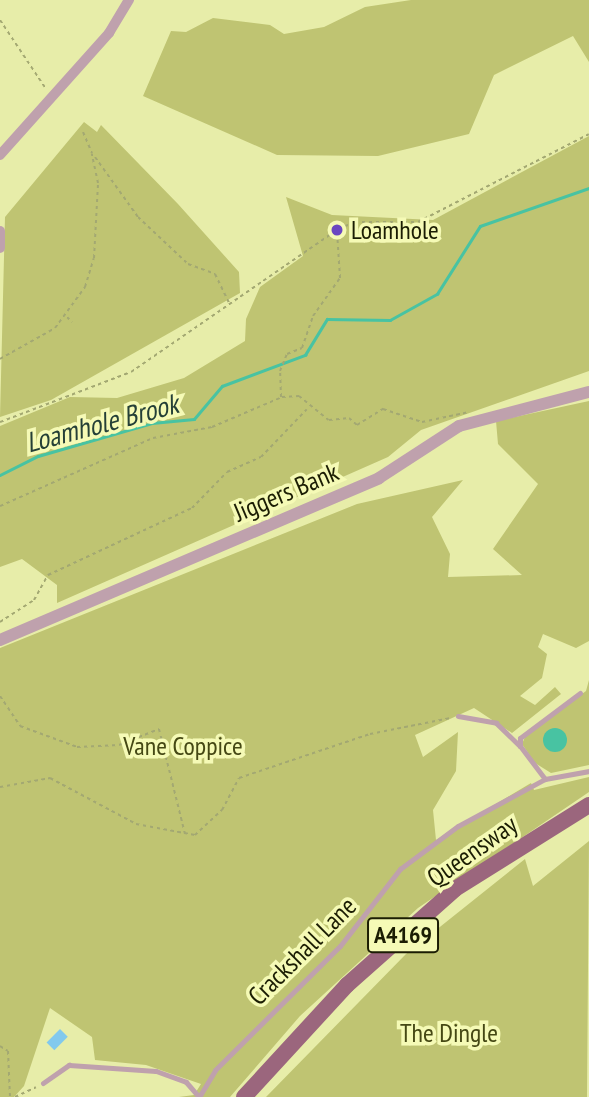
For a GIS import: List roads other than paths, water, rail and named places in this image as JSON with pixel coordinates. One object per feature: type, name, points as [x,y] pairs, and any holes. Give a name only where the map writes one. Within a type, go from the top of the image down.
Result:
[{"type":"main road","name":"Queensway","points":[[244,1097],[347,985],[455,889],[589,805]]},
{"type":"street","points":[[0,155],[52,99],[129,0]]},
{"type":"street","points":[[0,231],[0,248]]},
{"type":"street","name":"Jiggers Bank","points":[[0,640],[379,478],[435,438],[475,421],[589,392]]},
{"type":"lane","points":[[520,746],[529,727],[580,693]]},
{"type":"lane","points":[[458,716],[496,723],[520,746],[545,779]]},
{"type":"lane","name":"Crackshall Lane","points":[[200,1097],[215,1070],[340,946],[400,869],[458,826],[545,779],[589,771]]},
{"type":"lane","points":[[43,1083],[69,1065],[156,1071],[186,1082],[200,1097]]},
{"type":"water","points":[[555,728],[563,732],[567,740],[563,748],[555,752],[547,748],[543,740],[547,732]]},
{"type":"waterway","name":"Loamhole Brook","points":[[0,475],[38,456],[152,423],[194,419],[222,386],[305,355],[327,319],[390,320],[437,294],[480,226],[589,188]]},
{"type":"place","name":"Loamhole","points":[[337,230]]},
{"type":"park label","name":"Vane Coppice","points":[[183,746]]},
{"type":"park label","name":"The Dingle","points":[[449,1033]]}]
